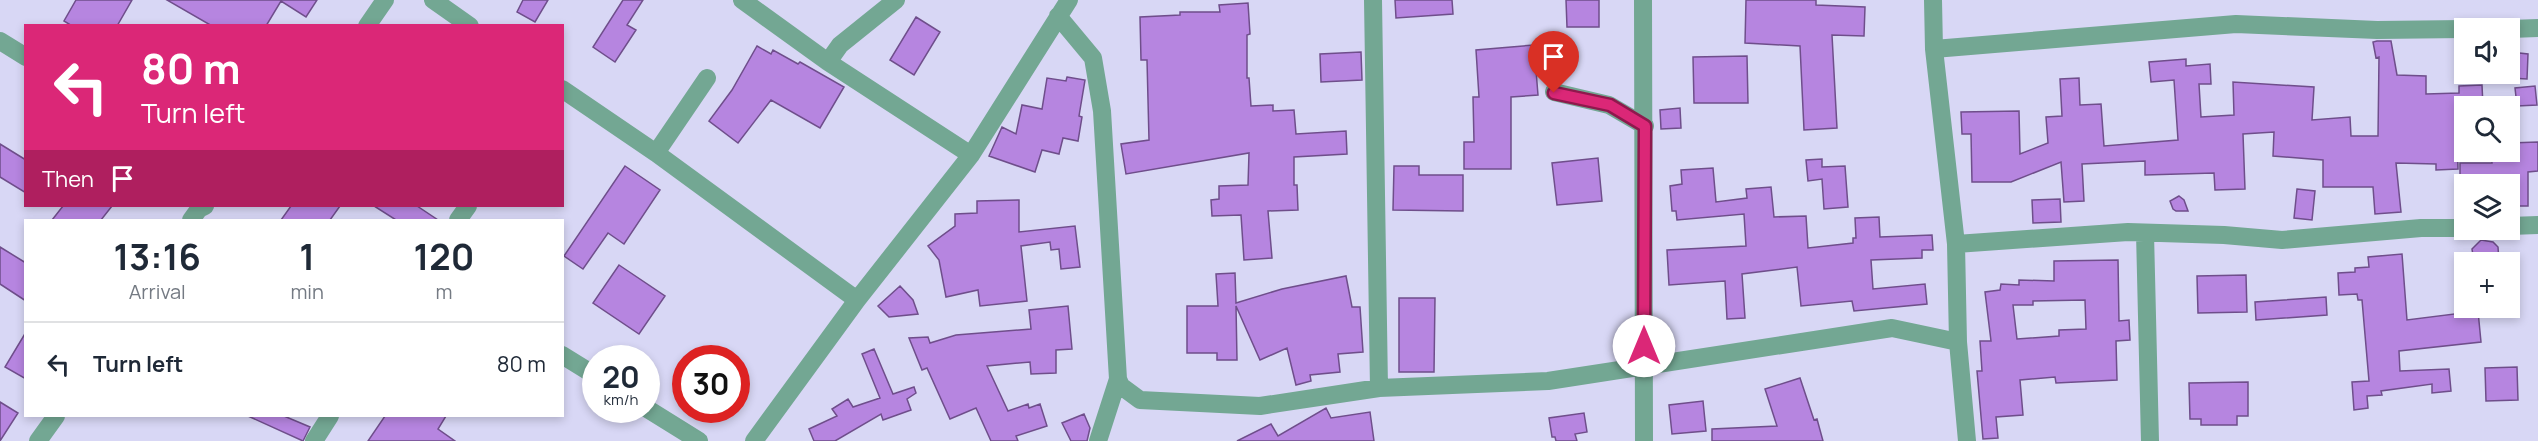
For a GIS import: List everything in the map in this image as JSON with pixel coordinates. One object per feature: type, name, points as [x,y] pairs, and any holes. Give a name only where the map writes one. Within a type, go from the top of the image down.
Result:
[{"type":"street","points":[[368,24],[385,0]]},
{"type":"street","points":[[433,0],[467,24]]},
{"type":"street","points":[[742,0],[828,62],[971,154]]},
{"type":"street","points":[[828,62],[840,45],[896,0]]},
{"type":"street","points":[[754,441],[857,300],[971,154],[1069,0]]},
{"type":"street","points":[[1374,0],[1379,388]]},
{"type":"street","points":[[1643,0],[1644,441]]},
{"type":"street","points":[[1933,0],[1934,49],[1956,244],[1958,342],[1966,441]]},
{"type":"street","points":[[1058,16],[1093,58],[1102,111],[1119,379],[1121,386],[1140,400],[1260,406],[1379,388],[1548,381],[1892,328],[1958,342]]},
{"type":"street","points":[[1934,49],[2236,24],[2377,30],[2454,29]]},
{"type":"street","points":[[2520,28],[2538,28]]},
{"type":"street","points":[[0,41],[24,56]]},
{"type":"street","points":[[656,153],[707,78]]},
{"type":"street","points":[[564,89],[656,153],[857,300]]},
{"type":"street","points":[[1554,93],[1610,105],[1645,126]]},
{"type":"street","points":[[192,219],[203,207]]},
{"type":"street","points":[[2520,226],[2538,225]]},
{"type":"street","points":[[1956,244],[2145,233],[2224,235],[2282,240],[2421,228],[2454,228]]},
{"type":"street","points":[[2145,233],[2150,441]]},
{"type":"street","points":[[564,356],[582,367]]},
{"type":"street","points":[[1098,441],[1119,379]]},
{"type":"street","points":[[38,441],[55,417]]},
{"type":"street","points":[[314,441],[329,417]]},
{"type":"street","points":[[660,417],[699,441]]},
{"type":"building","points":[[76,0],[132,0],[118,24],[69,24],[64,21]]},
{"type":"building","points":[[167,0],[317,0],[306,17],[281,1],[267,24],[209,24]]},
{"type":"building","points":[[523,0],[548,0],[535,22],[517,12]]},
{"type":"building","points":[[623,0],[643,0],[627,25],[636,30],[615,62],[593,47]]},
{"type":"building","points":[[1395,0],[1452,0],[1453,14],[1396,18]]},
{"type":"building","points":[[1566,0],[1599,0],[1599,27],[1567,27]]},
{"type":"building","points":[[1746,0],[1816,0],[1816,5],[1865,7],[1864,36],[1832,35],[1837,128],[1804,130],[1800,46],[1745,43]]},
{"type":"building","points":[[1248,3],[1250,34],[1247,35],[1247,78],[1249,78],[1251,106],[1273,105],[1273,111],[1294,110],[1296,134],[1346,131],[1347,154],[1294,157],[1294,185],[1297,185],[1298,210],[1268,211],[1272,258],[1244,260],[1241,215],[1212,216],[1211,200],[1219,199],[1219,186],[1248,185],[1249,153],[1126,174],[1121,144],[1149,140],[1147,60],[1141,60],[1140,17],[1180,15],[1180,12],[1220,12],[1219,5]]},
{"type":"building","points":[[916,17],[940,32],[914,75],[890,60]]},
{"type":"building","points":[[2391,41],[2397,75],[2426,76],[2426,94],[2459,93],[2459,86],[2482,85],[2483,96],[2454,96],[2454,162],[2458,162],[2458,169],[2436,170],[2436,164],[2396,163],[2401,212],[2375,214],[2373,187],[2323,187],[2323,160],[2273,156],[2274,132],[2243,134],[2245,189],[2215,190],[2214,173],[2145,175],[2145,161],[2082,164],[2084,201],[2064,202],[2061,162],[2011,182],[1972,182],[1971,134],[1962,134],[1961,112],[2019,111],[2020,154],[2048,143],[2046,117],[2062,116],[2060,79],[2079,78],[2080,105],[2101,104],[2104,146],[2178,140],[2174,80],[2151,82],[2149,62],[2186,59],[2186,66],[2210,64],[2211,84],[2199,84],[2201,117],[2234,115],[2233,82],[2314,87],[2312,120],[2350,117],[2351,136],[2378,136],[2379,57],[2376,58],[2373,42]]},
{"type":"building","points":[[1534,45],[1538,95],[1511,97],[1511,169],[1464,169],[1464,142],[1474,142],[1473,97],[1479,97],[1476,50]]},
{"type":"building","points":[[757,46],[771,54],[773,50],[798,64],[800,62],[844,87],[820,128],[771,100],[738,143],[709,121],[732,90]]},
{"type":"building","points":[[1361,52],[1362,80],[1321,82],[1320,54]]},
{"type":"building","points":[[2520,53],[2528,54],[2527,79],[2520,79]]},
{"type":"building","points":[[1747,56],[1748,103],[1694,103],[1693,57]]},
{"type":"building","points":[[1067,77],[1085,80],[1079,116],[1082,117],[1078,141],[1063,138],[1059,154],[1042,150],[1035,172],[989,156],[1002,127],[1016,134],[1022,105],[1042,109],[1047,78],[1066,81]]},
{"type":"building","points":[[2535,86],[2537,105],[2520,106],[2520,96],[2516,96],[2515,88]]},
{"type":"building","points":[[1680,108],[1681,128],[1661,129],[1660,110]]},
{"type":"building","points":[[2538,142],[2538,171],[2528,172],[2528,206],[2520,206],[2520,174],[2460,174],[2460,163],[2520,162],[2520,143]]},
{"type":"building","points":[[0,144],[24,159],[24,192],[0,177]]},
{"type":"building","points":[[1598,158],[1602,201],[1557,205],[1552,163]]},
{"type":"building","points":[[1822,159],[1822,167],[1845,166],[1848,207],[1824,209],[1822,179],[1808,181],[1806,160]]},
{"type":"building","points":[[625,166],[660,190],[624,244],[608,233],[583,269],[564,256]]},
{"type":"building","points":[[1394,166],[1419,166],[1419,175],[1463,175],[1463,211],[1393,210]]},
{"type":"building","points":[[1713,168],[1716,202],[1747,198],[1746,189],[1771,187],[1774,217],[1806,216],[1808,248],[1853,243],[1853,238],[1856,238],[1855,218],[1879,217],[1880,237],[1932,235],[1933,250],[1922,250],[1922,258],[1871,260],[1873,289],[1925,284],[1927,304],[1854,311],[1852,301],[1801,306],[1797,267],[1742,274],[1745,318],[1727,319],[1725,281],[1669,285],[1667,250],[1746,246],[1744,214],[1677,220],[1676,211],[1672,211],[1670,186],[1682,184],[1681,170]]},
{"type":"building","points":[[2297,189],[2315,191],[2312,220],[2294,218]]},
{"type":"building","points":[[2179,196],[2184,200],[2188,211],[2173,209],[2170,201]]},
{"type":"building","points":[[2060,199],[2061,222],[2033,223],[2032,200]]},
{"type":"building","points":[[1019,200],[1019,232],[1075,226],[1080,267],[1061,269],[1059,249],[1051,250],[1050,242],[1021,246],[1027,301],[980,306],[978,290],[946,297],[939,260],[928,246],[955,226],[955,214],[977,213],[977,201]]},
{"type":"building","points":[[62,207],[111,207],[102,219],[53,219]]},
{"type":"building","points":[[290,207],[339,207],[331,219],[282,219]]},
{"type":"building","points":[[376,207],[418,207],[436,219],[394,219]]},
{"type":"building","points":[[2481,240],[2493,242],[2498,247],[2498,252],[2472,252],[2472,249]]},
{"type":"building","points":[[0,247],[24,262],[24,300],[0,284]]},
{"type":"building","points":[[2402,254],[2407,320],[2454,314],[2454,318],[2479,318],[2481,342],[2399,351],[2400,371],[2449,369],[2451,391],[2432,393],[2432,384],[2381,391],[2382,395],[2367,396],[2368,408],[2354,410],[2352,382],[2369,381],[2362,300],[2358,300],[2357,294],[2339,295],[2338,273],[2355,272],[2355,268],[2369,267],[2368,257]]},
{"type":"building","points":[[2118,260],[2119,321],[2129,320],[2130,340],[2116,341],[2117,380],[2056,383],[2055,377],[2020,380],[2023,415],[1996,417],[1998,438],[1983,439],[1977,371],[1982,371],[1980,341],[1991,341],[1985,292],[2000,290],[2001,284],[2019,285],[2019,280],[2054,281],[2054,261]],"holes":[[[2085,300],[2086,329],[2059,330],[2059,336],[2017,339],[2013,305],[2033,305],[2033,301]]]},
{"type":"building","points":[[619,265],[665,296],[639,334],[593,303]]},
{"type":"building","points":[[1235,273],[1236,303],[1282,289],[1346,276],[1352,307],[1360,307],[1363,352],[1338,354],[1340,372],[1310,375],[1311,381],[1296,385],[1287,348],[1260,360],[1236,306],[1237,360],[1217,360],[1217,353],[1187,353],[1187,306],[1218,306],[1216,274]]},
{"type":"building","points":[[2246,275],[2247,312],[2198,313],[2197,276]]},
{"type":"building","points":[[900,286],[913,300],[918,314],[889,317],[878,306]]},
{"type":"building","points":[[2326,297],[2327,315],[2256,320],[2255,302]]},
{"type":"building","points":[[1399,298],[1435,298],[1434,372],[1399,372]]},
{"type":"building","points":[[1068,306],[1072,349],[1056,350],[1056,373],[1031,374],[1030,362],[987,366],[1008,411],[1028,404],[1029,408],[1040,404],[1047,426],[1016,436],[1018,441],[991,441],[976,408],[950,419],[927,368],[922,370],[909,338],[928,337],[930,343],[956,335],[1031,329],[1029,310]]},
{"type":"building","points":[[24,335],[24,378],[5,367]]},
{"type":"building","points":[[874,349],[893,394],[914,387],[916,393],[907,399],[911,410],[883,420],[881,414],[835,441],[814,441],[809,429],[837,416],[832,409],[848,399],[853,407],[880,398],[862,354]]},
{"type":"building","points":[[2517,367],[2518,400],[2486,401],[2485,368]]},
{"type":"building","points":[[1800,378],[1814,420],[1817,419],[1823,441],[1712,441],[1712,429],[1777,426],[1765,389]]},
{"type":"building","points":[[2248,382],[2248,416],[2237,416],[2237,425],[2201,425],[2201,419],[2190,419],[2189,383]]},
{"type":"building","points":[[1703,401],[1706,431],[1672,434],[1669,405]]},
{"type":"building","points":[[0,402],[18,413],[0,441]]},
{"type":"building","points":[[1326,408],[1331,418],[1370,412],[1374,441],[1237,441],[1271,424],[1278,436]]},
{"type":"building","points":[[1584,413],[1587,432],[1575,434],[1577,441],[1556,441],[1555,437],[1552,437],[1549,418]]},
{"type":"building","points":[[1084,414],[1090,428],[1087,441],[1071,441],[1062,423]]},
{"type":"building","points":[[250,417],[286,417],[310,427],[303,441]]},
{"type":"building","points":[[384,417],[445,417],[438,429],[455,441],[368,441]]},
{"type":"route","points":[[1554,93],[1610,105],[1645,126],[1644,346]]}]
